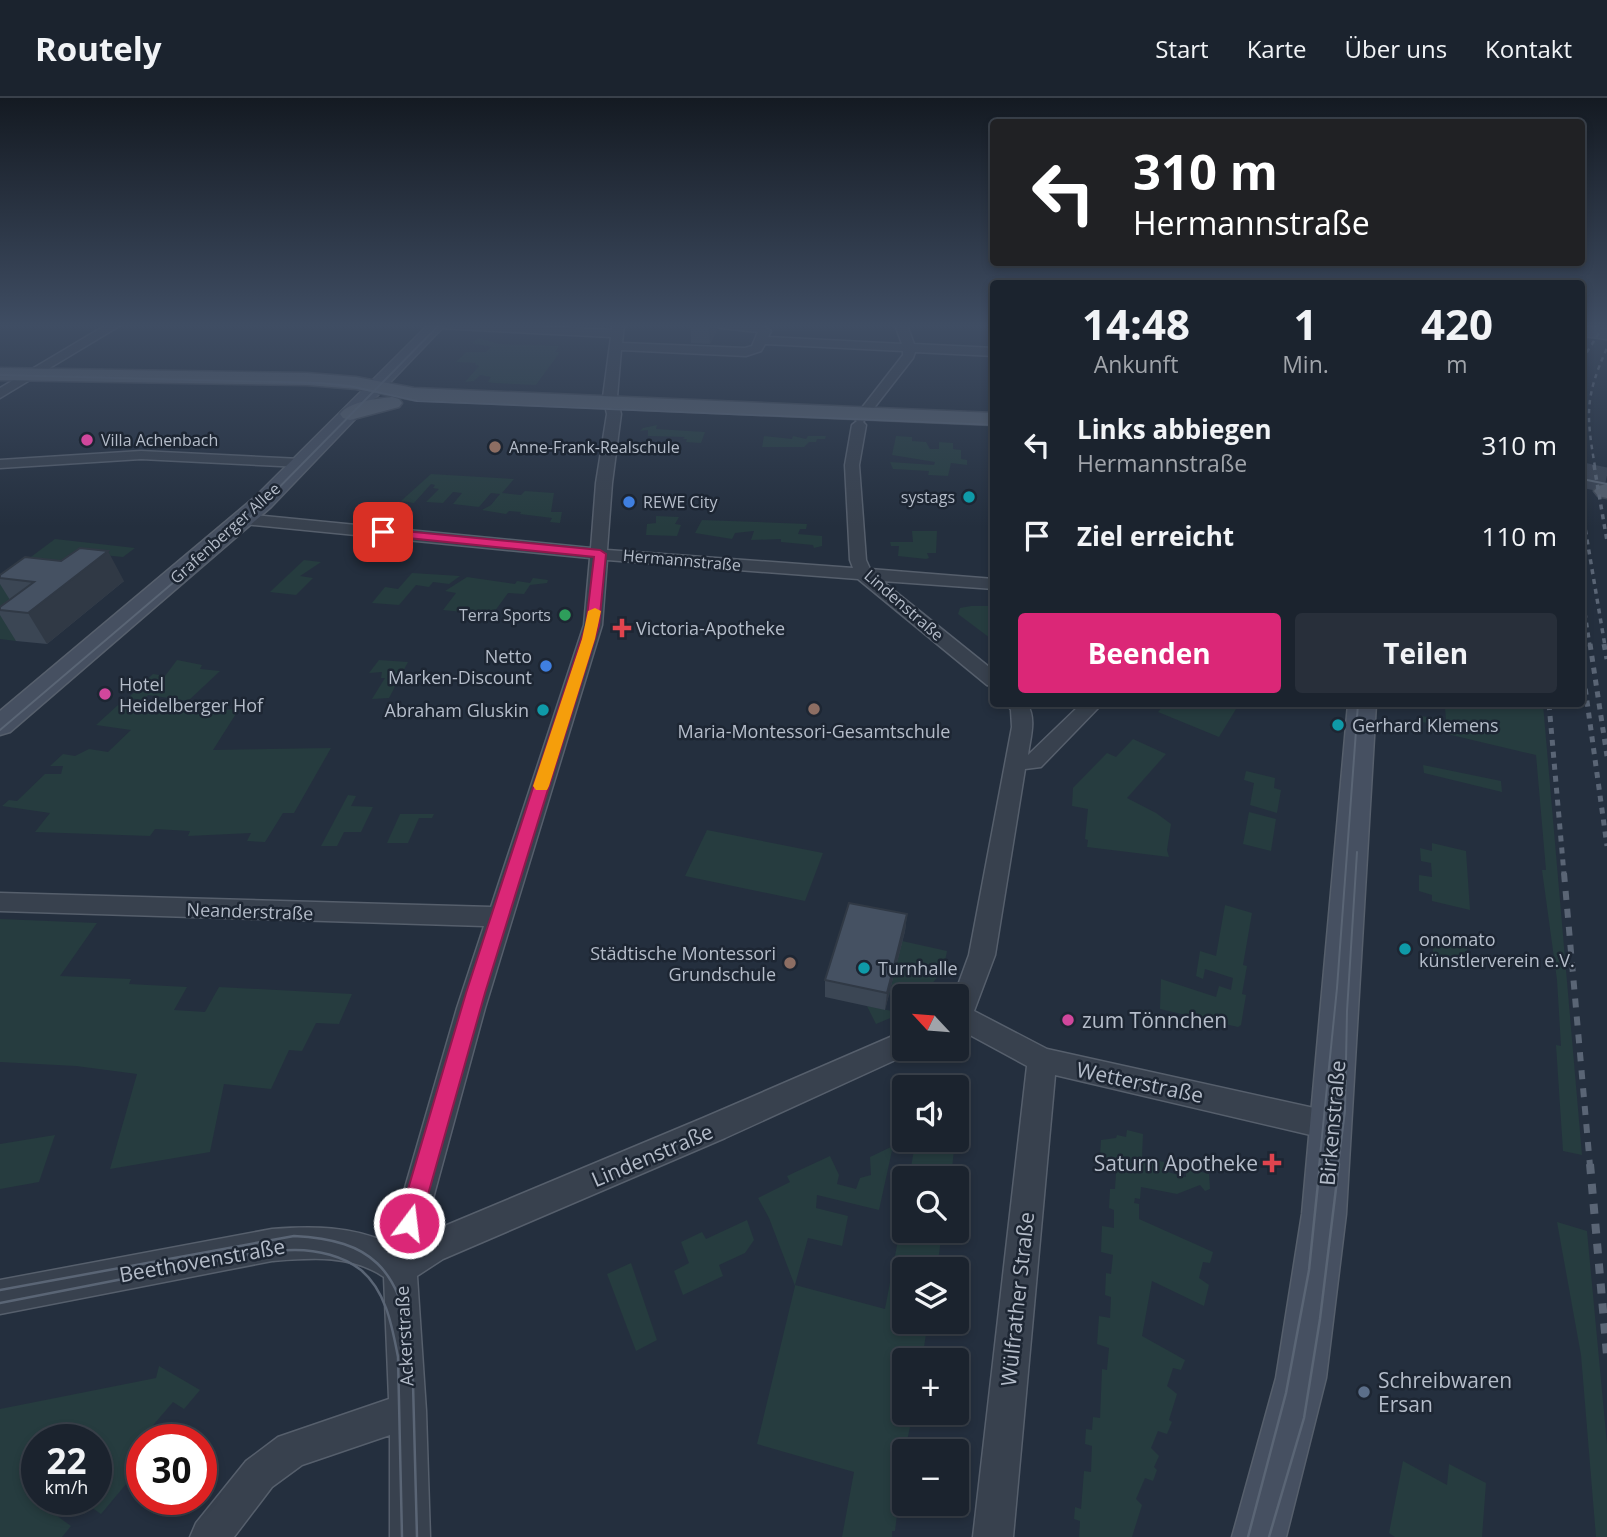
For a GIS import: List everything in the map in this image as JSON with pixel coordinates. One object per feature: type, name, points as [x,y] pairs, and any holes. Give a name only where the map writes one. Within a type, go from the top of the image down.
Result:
[{"type":"main road","points":[[367,392],[398,398],[613,408],[746,418],[990,419]]},
{"type":"main road","points":[[371,393],[372,406],[398,398]]},
{"type":"main road","name":"Grafenberger Allee","points":[[5,717],[244,519],[371,393]]},
{"type":"main road","points":[[613,408],[698,411],[714,408],[990,429]]},
{"type":"main road","name":"Birkenstraße","points":[[1259,1537],[1306,1353],[1324,1214],[1363,707]]},
{"type":"street","name":"Ackerstraße","points":[[410,1537],[408,1411],[400,1269],[423,1174],[500,917],[593,625],[614,392]]},
{"type":"street","name":"Lindenstraße","points":[[881,392],[861,418],[852,457],[859,560],[864,575],[990,678]]},
{"type":"street","points":[[0,464],[141,455],[301,463]]},
{"type":"street","name":"Hermannstraße","points":[[244,519],[600,554],[990,584]]},
{"type":"street","points":[[970,989],[982,955],[1016,762],[1022,727],[1019,707]]},
{"type":"street","points":[[1016,762],[1033,762],[1090,707]]},
{"type":"street","name":"Neanderstraße","points":[[0,902],[500,917]]},
{"type":"street","name":"Wetterstraße","points":[[970,1020],[1042,1060],[1332,1126]]},
{"type":"street","name":"Lindenstraße","points":[[400,1269],[431,1248],[714,1128],[892,1049]]},
{"type":"street","name":"Wülfrather Straße","points":[[993,1537],[1042,1060]]},
{"type":"street","name":"Beethovenstraße","points":[[0,1297],[254,1247],[285,1244],[352,1246],[382,1254],[400,1269]]},
{"type":"street","points":[[210,1537],[259,1474],[291,1450],[408,1411]]},
{"type":"green space","points":[[657,425],[656,429],[705,432],[701,443],[686,442],[687,439],[683,439],[685,437],[648,436],[648,430],[640,431]]},
{"type":"green space","points":[[764,436],[806,439],[808,436],[826,436],[825,439],[809,442],[804,447],[762,447]]},
{"type":"green space","points":[[896,436],[912,437],[912,441],[926,442],[930,449],[939,449],[939,442],[953,443],[953,449],[961,450],[961,459],[967,460],[967,465],[951,463],[948,476],[928,475],[929,471],[893,469],[890,462],[934,465],[935,462],[892,455]]},
{"type":"green space","points":[[431,474],[514,479],[502,493],[554,493],[551,512],[562,512],[560,523],[550,522],[552,518],[520,514],[521,512],[509,511],[506,514],[482,510],[491,505],[500,494],[491,493],[479,507],[453,504],[462,493],[453,492],[443,503],[426,502],[439,489],[433,488],[435,485],[431,484],[414,503],[401,501]]},
{"type":"green space","points":[[656,516],[679,517],[675,524],[681,525],[677,536],[646,535],[647,524],[656,523]]},
{"type":"green space","points":[[702,520],[807,524],[806,529],[800,529],[798,534],[822,536],[822,546],[814,548],[813,545],[781,542],[781,539],[751,540],[754,531],[735,533],[732,539],[695,533]]},
{"type":"green space","points":[[912,531],[937,531],[936,553],[927,553],[929,558],[926,559],[898,556],[899,546],[891,546],[890,542],[913,542]]},
{"type":"green space","points":[[55,539],[135,548],[123,557],[73,552],[27,585],[52,612],[16,641],[0,639],[0,580]]},
{"type":"green space","points":[[304,560],[321,562],[300,576],[313,578],[296,595],[270,592]]},
{"type":"green space","points":[[412,573],[460,576],[449,584],[433,582],[429,587],[416,585],[399,605],[372,603],[385,587],[398,589]]},
{"type":"green space","points":[[467,577],[515,584],[517,581],[530,583],[533,578],[548,580],[547,583],[530,585],[524,594],[508,593],[492,615],[443,610],[456,593],[445,591]]},
{"type":"green space","points":[[990,606],[990,638],[958,614],[960,608]]},
{"type":"green space","points":[[177,660],[202,665],[200,669],[220,671],[188,701],[148,695],[143,700],[128,698],[153,674],[165,676]]},
{"type":"green space","points":[[379,660],[408,662],[389,698],[372,699],[385,678],[381,678],[382,672],[369,673]]},
{"type":"green space","points":[[118,705],[177,711],[239,709],[213,750],[331,748],[294,813],[283,813],[265,842],[247,841],[251,833],[188,836],[190,831],[155,829],[150,836],[35,832],[50,813],[2,806],[9,800],[17,801],[45,774],[61,774],[63,766],[50,766],[63,754],[75,756],[89,749],[108,752],[131,730],[96,725]]},
{"type":"green space","points":[[1162,707],[1237,707],[1219,737],[1158,712]]},
{"type":"green space","points":[[1445,707],[1543,707],[1582,1155],[1563,1151],[1556,1045],[1561,1046],[1557,980],[1542,870],[1546,870],[1536,755],[1447,734],[1446,727],[1422,722],[1422,716],[1446,721]]},
{"type":"green space","points":[[1133,739],[1166,754],[1127,798],[1171,824],[1167,850],[1169,857],[1087,847],[1088,840],[1085,839],[1088,809],[1072,806],[1073,788],[1107,753],[1116,757]]},
{"type":"green space","points":[[1423,765],[1501,781],[1502,792],[1424,773]]},
{"type":"green space","points":[[1246,771],[1275,778],[1274,788],[1281,790],[1277,813],[1250,805],[1254,783],[1244,780]]},
{"type":"green space","points":[[348,795],[356,796],[351,806],[373,807],[361,832],[344,832],[337,846],[321,846]]},
{"type":"green space","points":[[1249,812],[1276,819],[1271,851],[1243,844]]},
{"type":"green space","points":[[400,814],[434,814],[432,818],[419,818],[408,843],[387,843]]},
{"type":"green space","points":[[707,830],[823,853],[805,901],[685,876]]},
{"type":"green space","points":[[1432,843],[1466,851],[1470,910],[1432,901],[1432,895],[1419,891],[1419,875],[1432,877],[1431,863],[1421,861],[1420,848],[1432,851]]},
{"type":"green space","points":[[1225,905],[1252,913],[1243,965],[1247,966],[1242,994],[1246,995],[1241,1025],[1238,1027],[1160,1009],[1161,979],[1216,997],[1219,986],[1231,990],[1233,978],[1205,969],[1203,979],[1196,976],[1200,951],[1216,956]]},
{"type":"green space","points":[[0,919],[97,923],[60,976],[131,979],[129,984],[187,987],[174,1010],[205,1012],[219,987],[352,994],[339,1024],[316,1023],[302,1051],[289,1050],[271,1089],[224,1084],[210,1152],[110,1169],[137,1074],[76,1066],[0,1062]]},
{"type":"green space","points":[[1433,936],[1467,945],[1468,964],[1433,955]]},
{"type":"green space","points":[[902,941],[947,951],[943,971],[932,984],[892,984],[892,996],[889,995]]},
{"type":"green space","points":[[867,1006],[892,1011],[892,1017],[876,1024]]},
{"type":"green space","points":[[1127,1130],[1143,1134],[1142,1157],[1164,1162],[1164,1171],[1186,1177],[1186,1168],[1209,1174],[1210,1189],[1205,1191],[1200,1185],[1177,1194],[1141,1187],[1140,1199],[1135,1198],[1134,1203],[1139,1204],[1139,1219],[1213,1252],[1210,1263],[1203,1262],[1199,1278],[1209,1285],[1204,1306],[1152,1281],[1142,1336],[1185,1360],[1181,1370],[1173,1368],[1167,1386],[1177,1394],[1169,1420],[1172,1422],[1167,1434],[1158,1431],[1151,1448],[1159,1456],[1154,1467],[1157,1470],[1153,1481],[1145,1478],[1136,1499],[1142,1505],[1132,1537],[1079,1537],[1080,1521],[1074,1519],[1075,1507],[1081,1509],[1084,1471],[1091,1472],[1092,1446],[1085,1444],[1086,1429],[1092,1430],[1093,1417],[1100,1418],[1102,1369],[1107,1370],[1109,1348],[1097,1344],[1099,1316],[1110,1318],[1111,1297],[1105,1295],[1106,1273],[1111,1274],[1113,1255],[1101,1252],[1102,1226],[1114,1228],[1114,1210],[1109,1208],[1110,1189],[1115,1189],[1116,1173],[1104,1170],[1105,1158],[1100,1156],[1101,1140],[1116,1138],[1117,1135],[1126,1137]]},
{"type":"green space","points":[[55,1135],[39,1182],[0,1189],[0,1144]]},
{"type":"green space","points":[[892,1146],[879,1210],[817,1195],[816,1208],[848,1216],[842,1246],[808,1238],[795,1285],[885,1309],[892,1272],[892,1334],[926,1334],[924,1348],[892,1348],[892,1425],[910,1425],[907,1439],[892,1439],[892,1516],[897,1516],[895,1531],[892,1531],[892,1537],[842,1537],[854,1472],[757,1444],[795,1286],[769,1218],[758,1198],[790,1182],[787,1176],[830,1156],[839,1175],[837,1184],[856,1189],[860,1178],[871,1175],[870,1157]]},
{"type":"green space","points":[[914,1152],[954,1152],[952,1166],[911,1166]]},
{"type":"green space","points":[[747,1220],[754,1240],[745,1253],[719,1265],[723,1276],[683,1295],[674,1271],[689,1263],[681,1242],[702,1232],[706,1239]]},
{"type":"green space","points":[[1557,1222],[1587,1231],[1607,1444],[1607,1537],[1596,1537],[1581,1355]]},
{"type":"green space","points":[[897,1243],[940,1243],[939,1257],[895,1257]]},
{"type":"green space","points":[[631,1263],[657,1340],[636,1351],[607,1274]]},
{"type":"green space","points":[[159,1366],[200,1390],[184,1409],[173,1402],[154,1424],[126,1424],[126,1484],[112,1501],[112,1424],[21,1424],[21,1515],[56,1515],[71,1526],[62,1537],[0,1537],[0,1409],[156,1378]]},
{"type":"green space","points":[[1403,1461],[1447,1485],[1449,1464],[1486,1483],[1482,1537],[1395,1537],[1389,1533]]},
{"type":"building","points":[[80,548],[108,551],[28,613],[0,610],[0,607],[34,582],[0,578],[0,575],[25,557],[61,561]]},
{"type":"building","name":"Turnhalle","points":[[849,903],[907,914],[887,993],[825,980]]},
{"type":"tunnel","points":[[1585,476],[1606,480]]},
{"type":"tram line","points":[[0,730],[248,519],[373,392]]},
{"type":"tram line","points":[[377,392],[417,401],[990,425]]},
{"type":"tram line","points":[[1585,480],[1607,484]]},
{"type":"tram line","points":[[1319,1166],[1337,988],[1358,707]]},
{"type":"tram line","points":[[1338,1166],[1345,1111],[1347,1011],[1357,852]]},
{"type":"tram line","points":[[1248,1537],[1286,1393],[1309,1270],[1320,1164]]},
{"type":"tram line","points":[[1269,1537],[1304,1418],[1320,1319],[1339,1164]]},
{"type":"tram line","points":[[0,1290],[294,1236],[344,1244],[362,1252],[389,1278],[399,1296],[412,1345],[417,1537]]},
{"type":"tram line","points":[[0,1303],[267,1252],[312,1251],[354,1265],[370,1278],[382,1299],[398,1357],[402,1537]]},
{"type":"railway","points":[[1591,392],[1589,419],[1595,467]]},
{"type":"railway","points":[[1594,465],[1607,541]]},
{"type":"railway","points":[[1585,528],[1605,646]]},
{"type":"railway","points":[[1585,613],[1590,646]]},
{"type":"railway","points":[[1590,644],[1607,756]]},
{"type":"railway","points":[[1604,644],[1607,659]]},
{"type":"railway","points":[[1585,687],[1607,846]]},
{"type":"railway","points":[[1549,707],[1564,874]]},
{"type":"railway","points":[[1564,873],[1590,1166]]},
{"type":"railway","points":[[1590,1164],[1607,1355]]},
{"type":"slow traffic","points":[[541,786],[589,639],[595,611]]},
{"type":"place","name":"Villa Achenbach","points":[[87,440]]},
{"type":"place","name":"Anne-Frank-Realschule","points":[[495,447]]},
{"type":"place","name":"systags","points":[[969,497]]},
{"type":"place","name":"REWE City","points":[[629,502]]},
{"type":"place","name":"Terra Sports","points":[[565,615]]},
{"type":"place","name":"Victoria-Apotheke","points":[[622,628]]},
{"type":"place","name":"Netto Marken-Discount","points":[[546,666]]},
{"type":"place","name":"Hotel Heidelberger Hof","points":[[105,694]]},
{"type":"place","name":"Maria-Montessori-Gesamtschule","points":[[814,709]]},
{"type":"place","name":"Abraham Gluskin","points":[[543,710]]},
{"type":"place","name":"Gerhard Klemens","points":[[1338,725]]},
{"type":"place","name":"onomato künstlerverein e.V.","points":[[1405,949]]},
{"type":"place","name":"Städtische Montessori Grundschule","points":[[790,963]]},
{"type":"place","name":"Turnhalle","points":[[864,968]]},
{"type":"place","name":"zum Tönnchen","points":[[1068,1020]]},
{"type":"place","name":"Saturn Apotheke","points":[[1272,1163]]},
{"type":"place","name":"Schreibwaren Ersan","points":[[1364,1392]]},
{"type":"route","points":[[383,532],[600,554],[593,625],[476,993],[409,1223]]}]
